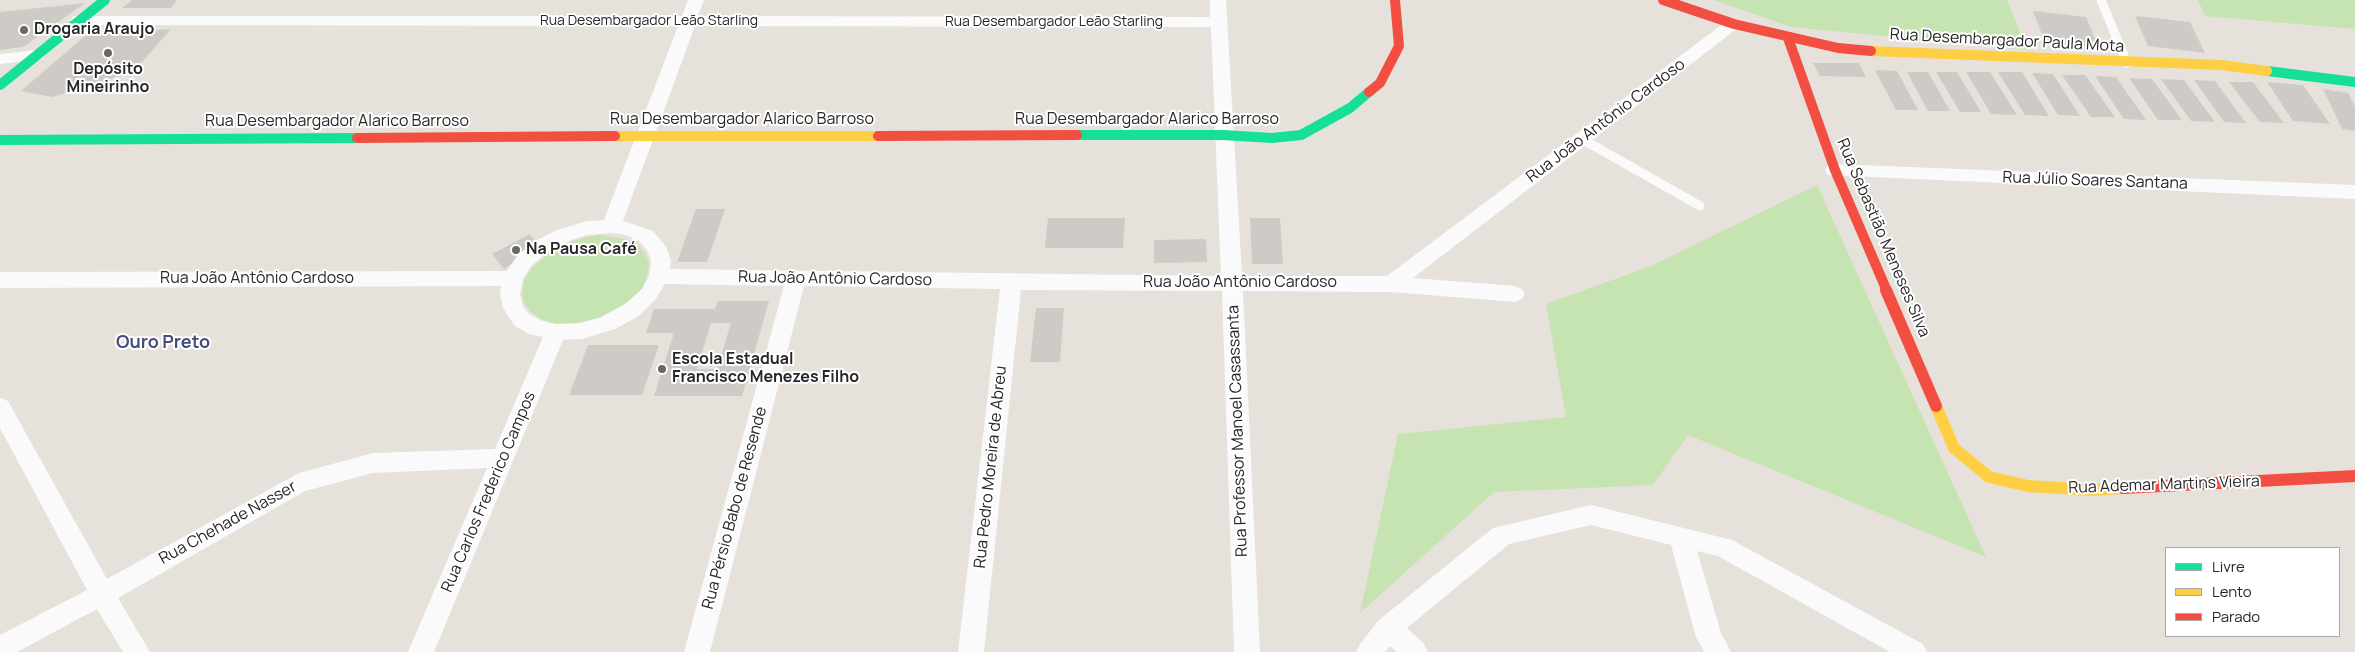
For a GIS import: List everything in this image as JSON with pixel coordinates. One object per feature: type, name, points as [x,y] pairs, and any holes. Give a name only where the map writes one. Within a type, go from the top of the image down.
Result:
[{"type":"street","points":[[0,85],[105,0]]},
{"type":"street","points":[[611,226],[643,136],[696,0]]},
{"type":"street","name":"Rua Professor Manoel Casassanta","points":[[1218,0],[1247,652]]},
{"type":"street","name":"Rua Desembargador Alarico Barroso","points":[[0,140],[643,136],[1223,136],[1272,138],[1301,135],[1350,108],[1380,83],[1399,46],[1394,0]]},
{"type":"street","name":"Rua Desembargador Paula Mota","points":[[1663,0],[1734,24],[1838,48],[1909,54],[2220,66],[2355,82]]},
{"type":"street","name":"Rua Desembargador Leão Starling","points":[[79,20],[1219,22]]},
{"type":"street","name":"Rua João Antônio Cardoso","points":[[660,276],[1011,282],[1391,284],[1734,24]]},
{"type":"street","name":"Rua Sebastião Meneses Silva","points":[[1788,38],[1835,170],[1954,448]]},
{"type":"street","points":[[0,59],[36,55]]},
{"type":"street","name":"Rua Júlio Soares Santana","points":[[1835,170],[2355,192]]},
{"type":"street","points":[[611,226],[638,232],[646,236],[656,247],[661,260],[660,276],[649,294],[624,315],[608,323],[582,331],[556,332],[537,328],[522,320],[513,308],[510,294],[513,278],[524,261],[549,242],[587,228],[611,226]]},
{"type":"street","name":"Rua João Antônio Cardoso","points":[[0,280],[513,278]]},
{"type":"street","name":"Rua Pérsio Babo de Resende","points":[[697,652],[796,278]]},
{"type":"street","name":"Rua Pedro Moreira de Abreu","points":[[971,652],[1011,282]]},
{"type":"street","points":[[1391,284],[1515,294]]},
{"type":"street","name":"Rua Carlos Frederico Campos","points":[[421,652],[556,332]]},
{"type":"street","points":[[0,407],[102,594],[137,652]]},
{"type":"street","name":"Rua Ademar Martins Vieira","points":[[1954,448],[1989,477],[2028,486],[2091,490],[2355,476]]},
{"type":"street","name":"Rua Chehade Nasser","points":[[0,648],[102,594],[299,483],[373,463],[504,458]]},
{"type":"street","points":[[1369,652],[1388,628],[1502,535],[1591,515],[1722,547],[1914,652]]},
{"type":"street","points":[[1681,536],[1709,637],[1718,652]]},
{"type":"street","points":[[1388,628],[1415,652]]},
{"type":"lane","points":[[2101,0],[2127,63]]},
{"type":"lane","points":[[1582,139],[1700,206]]},
{"type":"green space","points":[[1714,0],[2007,0],[2027,50],[1791,27]]},
{"type":"green space","points":[[2198,0],[2355,0],[2355,29],[2205,16]]},
{"type":"green space","points":[[1817,185],[1986,557],[1688,435],[1653,485],[1494,492],[1360,613],[1398,434],[1566,417],[1546,304],[1651,266]]},
{"type":"green space","points":[[600,235],[629,240],[639,246],[646,255],[649,265],[642,288],[632,299],[604,317],[571,324],[555,324],[541,319],[531,312],[524,303],[522,292],[524,281],[531,269],[554,249],[585,237]]},
{"type":"building","points":[[132,0],[177,0],[171,8],[122,8]]},
{"type":"building","name":"Drogaria Araujo","points":[[85,3],[23,47],[0,50],[0,12]]},
{"type":"building","points":[[2033,11],[2086,17],[2099,48],[2045,42]]},
{"type":"building","points":[[2135,16],[2190,22],[2205,53],[2148,46]]},
{"type":"building","name":"Depósito Mineirinho","points":[[171,29],[134,71],[52,97],[21,91],[86,35]]},
{"type":"building","points":[[1813,63],[1859,63],[1866,77],[1820,76]]},
{"type":"building","points":[[1875,70],[1897,71],[1918,110],[1896,110]]},
{"type":"building","points":[[1907,72],[1928,72],[1950,111],[1928,111]]},
{"type":"building","points":[[1936,72],[1957,72],[1981,112],[1960,112]]},
{"type":"building","points":[[1966,72],[1990,72],[2017,115],[1991,114]]},
{"type":"building","points":[[1998,72],[2022,72],[2049,116],[2025,115]]},
{"type":"building","points":[[2032,73],[2053,74],[2080,116],[2058,115]]},
{"type":"building","points":[[2062,75],[2085,75],[2115,117],[2091,117]]},
{"type":"building","points":[[2095,76],[2116,77],[2146,120],[2124,119]]},
{"type":"building","points":[[2129,78],[2152,79],[2182,120],[2158,120]]},
{"type":"building","points":[[2161,79],[2184,80],[2215,122],[2191,121]]},
{"type":"building","points":[[2194,80],[2215,81],[2246,123],[2224,122]]},
{"type":"building","points":[[2229,82],[2253,82],[2284,123],[2260,122]]},
{"type":"building","points":[[2267,82],[2303,85],[2330,124],[2293,121]]},
{"type":"building","points":[[2323,89],[2348,93],[2355,107],[2355,131],[2342,129]]},
{"type":"building","points":[[696,209],[725,209],[707,262],[677,262]]},
{"type":"building","points":[[1048,218],[1125,218],[1123,248],[1045,248]]},
{"type":"building","points":[[1250,218],[1280,218],[1283,264],[1252,264]]},
{"type":"building","name":"Na Pausa Café","points":[[530,234],[538,246],[504,269],[492,254]]},
{"type":"building","points":[[1206,239],[1207,262],[1154,263],[1154,240]]},
{"type":"building","points":[[718,301],[769,301],[742,396],[654,396],[674,333],[646,333],[654,309],[715,309]],"holes":[[[711,323],[731,323],[717,369],[697,369]]]},
{"type":"building","points":[[1036,308],[1064,308],[1060,362],[1030,362]]},
{"type":"building","points":[[588,345],[659,345],[642,395],[569,395]]},
{"type":"traffic: fast","points":[[0,85],[105,0]]},
{"type":"traffic: fast","points":[[2267,71],[2355,82]]},
{"type":"traffic: fast","points":[[1077,135],[1223,135],[1272,138],[1301,135],[1350,108],[1369,92]]},
{"type":"traffic: fast","points":[[0,140],[357,138]]},
{"type":"traffic: slow","points":[[1871,51],[2221,65],[2267,71]]},
{"type":"traffic: slow","points":[[615,136],[878,136]]},
{"type":"traffic: slow","points":[[1936,406],[1954,448],[1989,477],[2028,486],[2091,490],[2123,488]]},
{"type":"traffic: jam","points":[[1369,92],[1380,83],[1399,46],[1395,0]]},
{"type":"traffic: jam","points":[[1663,0],[1734,24],[1838,48],[1871,51]]},
{"type":"traffic: jam","points":[[1788,38],[1835,170],[1936,406]]},
{"type":"traffic: jam","points":[[878,136],[1077,135]]},
{"type":"traffic: jam","points":[[357,138],[615,136]]},
{"type":"traffic: jam","points":[[2123,488],[2355,476]]},
{"type":"place","name":"Drogaria Araujo","points":[[24,30]]},
{"type":"place","name":"Depósito Mineirinho","points":[[108,53]]},
{"type":"place","name":"Na Pausa Café","points":[[516,250]]},
{"type":"place","name":"Escola Estadual Francisco Menezes Filho","points":[[662,369]]},
{"type":"district","name":"Ouro Preto","points":[[163,343]]}]
